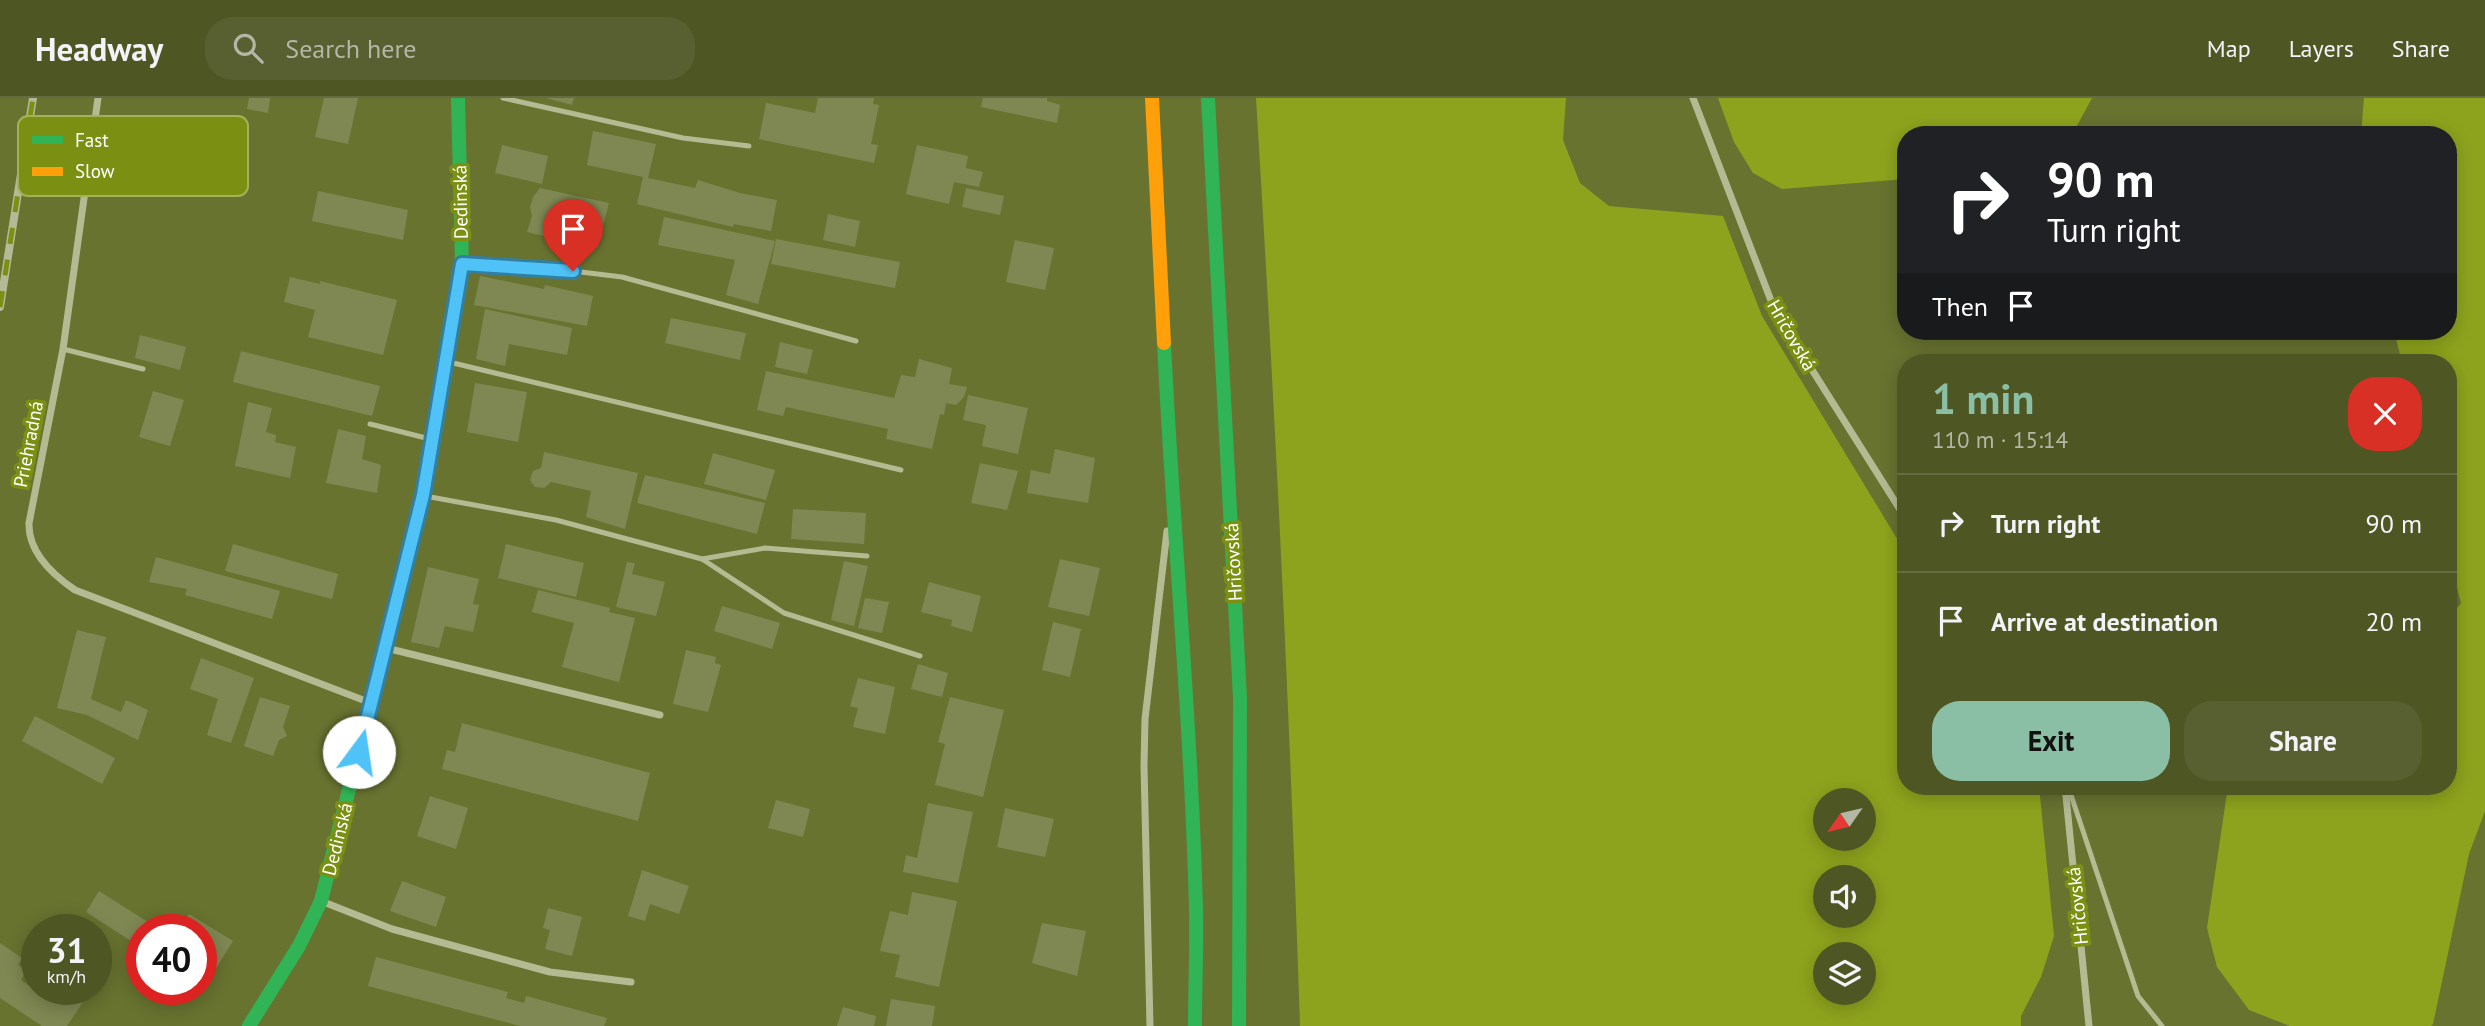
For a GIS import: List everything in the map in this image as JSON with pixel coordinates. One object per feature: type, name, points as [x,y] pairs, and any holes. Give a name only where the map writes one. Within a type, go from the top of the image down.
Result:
[{"type":"main road","name":"Dedinská","points":[[249,1026],[293,957],[321,901],[423,495],[462,264],[458,98]]},
{"type":"main road","points":[[1152,98],[1171,491],[1187,705],[1196,911],[1195,1026]]},
{"type":"main road","name":"Hričovská","points":[[1208,98],[1240,698],[1239,1026]]},
{"type":"street","name":"Priehradná","points":[[95,116],[98,98]]},
{"type":"street","name":"Hričovská","points":[[1693,98],[1775,311],[1897,505]]},
{"type":"street","name":"Priehradná","points":[[84,196],[63,349],[29,523],[31,540],[44,562],[65,583],[88,596],[371,703]]},
{"type":"street","points":[[1150,1026],[1145,730],[1171,491]]},
{"type":"street","points":[[386,648],[660,715]]},
{"type":"street","name":"Hričovská","points":[[2067,795],[2089,1026]]},
{"type":"street","points":[[321,901],[392,929],[550,972],[631,982]]},
{"type":"lane","points":[[503,98],[684,138],[749,146]]},
{"type":"lane","points":[[462,264],[548,268],[622,277],[856,341]]},
{"type":"lane","points":[[63,349],[143,369]]},
{"type":"lane","points":[[446,362],[901,470]]},
{"type":"lane","points":[[370,425],[434,440]]},
{"type":"lane","points":[[423,495],[556,520],[702,559],[784,613],[920,656]]},
{"type":"lane","points":[[702,559],[765,548],[867,556]]},
{"type":"lane","points":[[2069,795],[2138,996],[2162,1026]]},
{"type":"green space","points":[[1256,98],[1566,98],[1563,140],[1580,183],[1609,206],[1723,216],[1762,316],[1897,538],[1897,795],[2040,795],[2054,936],[2041,977],[2021,1016],[2021,1026],[1300,1026],[1287,678]]},
{"type":"green space","points":[[1718,98],[2092,98],[2077,126],[1897,126],[1897,180],[1782,189],[1753,173],[1734,142]]},
{"type":"green space","points":[[2364,98],[2485,98],[2485,811],[2469,854],[2433,1024],[2290,1026],[2249,1010],[2217,967],[2207,928],[2227,795],[2457,795],[2457,608],[2461,603],[2457,587],[2457,354],[2400,354],[2396,340],[2457,340],[2457,126],[2362,126]]},
{"type":"building","points":[[249,98],[270,98],[268,113],[247,109]]},
{"type":"building","points":[[324,98],[358,98],[348,144],[315,137]]},
{"type":"building","points":[[546,98],[574,98],[572,105]]},
{"type":"building","points":[[818,98],[874,98],[873,104],[879,105],[871,144],[878,145],[874,163],[759,139],[766,103],[815,113]]},
{"type":"building","points":[[983,98],[1047,98],[1047,101],[1060,105],[1057,123],[981,107]]},
{"type":"building","points":[[593,131],[656,144],[648,178],[695,188],[698,180],[740,193],[777,200],[771,231],[734,224],[733,227],[637,204],[643,177],[587,165]]},
{"type":"building","points":[[502,145],[548,156],[542,184],[495,173]]},
{"type":"building","points":[[917,145],[968,156],[966,168],[983,172],[979,187],[954,182],[949,204],[906,194]]},
{"type":"building","points":[[540,188],[609,203],[597,248],[527,232],[532,216],[530,207]]},
{"type":"building","points":[[966,188],[1004,196],[1000,215],[962,207]]},
{"type":"building","points":[[318,191],[408,210],[403,240],[312,221]]},
{"type":"building","points":[[828,214],[860,221],[855,247],[823,240]]},
{"type":"building","points":[[664,217],[775,241],[758,304],[726,295],[735,260],[658,245]]},
{"type":"building","points":[[776,239],[900,262],[895,288],[771,264]]},
{"type":"building","points":[[1015,240],[1054,248],[1045,290],[1006,282]]},
{"type":"building","points":[[480,276],[544,289],[545,285],[593,296],[587,326],[474,305]]},
{"type":"building","points":[[290,277],[320,284],[320,281],[397,300],[383,355],[308,337],[315,310],[284,302]]},
{"type":"building","points":[[485,309],[572,328],[567,355],[509,344],[505,366],[476,359]]},
{"type":"building","points":[[671,318],[746,333],[740,360],[665,343]]},
{"type":"building","points":[[140,335],[186,347],[180,370],[135,358]]},
{"type":"building","points":[[780,342],[813,350],[807,374],[775,367]]},
{"type":"building","points":[[241,351],[380,386],[372,416],[233,382]]},
{"type":"building","points":[[919,359],[952,368],[949,384],[967,387],[964,397],[956,405],[946,403],[944,415],[940,414],[932,449],[886,439],[888,429],[786,407],[783,416],[757,410],[766,371],[894,398],[901,375],[915,377]]},
{"type":"building","points":[[475,383],[527,392],[518,442],[467,432]]},
{"type":"building","points":[[153,391],[184,400],[170,446],[139,437]]},
{"type":"building","points":[[968,395],[1028,408],[1018,454],[982,446],[986,425],[963,420]]},
{"type":"building","points":[[248,402],[272,408],[266,432],[276,435],[275,442],[296,447],[290,478],[235,466]]},
{"type":"building","points":[[338,429],[366,436],[362,459],[381,465],[377,493],[326,483]]},
{"type":"building","points":[[1055,449],[1095,458],[1088,503],[1027,493],[1031,470],[1050,474]]},
{"type":"building","points":[[544,452],[638,473],[625,529],[586,517],[591,491],[551,482],[544,488],[535,487],[530,480],[533,471],[541,468]]},
{"type":"building","points":[[713,453],[775,470],[766,500],[704,484]]},
{"type":"building","points":[[980,463],[1018,471],[1007,510],[971,503]]},
{"type":"building","points":[[645,475],[765,503],[757,534],[637,503]]},
{"type":"building","points":[[793,509],[866,513],[864,544],[791,539]]},
{"type":"building","points":[[233,544],[338,574],[332,599],[225,571]]},
{"type":"building","points":[[506,544],[584,563],[576,597],[498,578]]},
{"type":"building","points":[[156,557],[280,591],[272,619],[185,595],[187,589],[149,582]]},
{"type":"building","points":[[1060,559],[1100,568],[1089,616],[1048,607]]},
{"type":"building","points":[[844,561],[868,566],[854,626],[831,620]]},
{"type":"building","points":[[627,562],[635,563],[632,574],[665,582],[656,616],[616,607]]},
{"type":"building","points":[[428,567],[479,579],[473,604],[479,605],[473,632],[445,626],[439,648],[411,642]]},
{"type":"building","points":[[929,582],[981,596],[972,632],[951,626],[952,620],[921,612]]},
{"type":"building","points":[[538,590],[610,608],[609,612],[635,618],[619,682],[562,667],[574,623],[532,612]]},
{"type":"building","points":[[865,598],[889,602],[882,633],[858,628]]},
{"type":"building","points":[[722,606],[780,623],[772,649],[714,631]]},
{"type":"building","points":[[1053,622],[1081,629],[1070,677],[1042,670]]},
{"type":"building","points":[[77,630],[106,637],[91,699],[121,712],[126,700],[148,710],[138,740],[87,715],[57,708]]},
{"type":"building","points":[[686,650],[716,657],[715,663],[721,665],[708,712],[673,704]]},
{"type":"building","points":[[201,658],[254,678],[231,743],[207,735],[218,699],[190,689]]},
{"type":"building","points":[[918,664],[948,673],[942,697],[911,689]]},
{"type":"building","points":[[858,678],[895,687],[885,734],[853,727],[858,708],[850,706]]},
{"type":"building","points":[[260,697],[290,706],[283,727],[287,736],[279,740],[273,756],[244,746]]},
{"type":"building","points":[[950,697],[1004,710],[983,797],[935,785],[945,744],[938,742]]},
{"type":"building","points":[[35,716],[115,758],[102,784],[22,741]]},
{"type":"building","points":[[462,723],[650,773],[638,821],[442,769],[447,750],[455,752]]},
{"type":"building","points":[[430,796],[468,808],[456,849],[417,836]]},
{"type":"building","points":[[776,800],[810,809],[803,837],[768,828]]},
{"type":"building","points":[[928,803],[973,812],[958,883],[903,872],[906,855],[917,858]]},
{"type":"building","points":[[1005,808],[1054,819],[1045,857],[997,847]]},
{"type":"building","points":[[642,870],[689,886],[679,914],[650,904],[645,921],[628,916]]},
{"type":"building","points":[[402,881],[446,897],[436,927],[390,911]]},
{"type":"building","points":[[99,891],[135,914],[126,914],[126,938],[112,929],[112,914],[86,912]]},
{"type":"building","points":[[912,892],[957,901],[939,987],[895,977],[900,955],[880,951],[890,911],[908,915]]},
{"type":"building","points":[[548,908],[582,917],[572,956],[545,949],[550,930],[543,928]]},
{"type":"building","points":[[1042,923],[1086,931],[1077,976],[1032,963]]},
{"type":"building","points":[[217,931],[233,941],[217,967]]},
{"type":"building","points":[[0,943],[21,957],[18,965],[21,967],[21,1005],[81,1005],[67,1026],[42,1026],[0,998]]},
{"type":"building","points":[[376,957],[508,992],[506,998],[524,1003],[526,996],[607,1018],[604,1026],[520,1026],[368,986]]},
{"type":"building","points":[[891,999],[935,1006],[932,1026],[886,1026]]},
{"type":"building","points":[[843,1007],[876,1016],[874,1026],[837,1026]]},
{"type":"railway","points":[[30,116],[33,98]]},
{"type":"railway","points":[[0,307],[18,193]]},
{"type":"traffic: fast","points":[[249,1026],[299,946],[321,901],[423,495],[462,264],[458,98]]},
{"type":"traffic: fast","points":[[1208,98],[1240,698],[1239,1026]]},
{"type":"traffic: fast","points":[[1164,343],[1194,838],[1195,1026]]},
{"type":"traffic: slow","points":[[1152,98],[1164,343]]},
{"type":"route","points":[[359,752],[423,495],[462,264],[573,271]]}]
